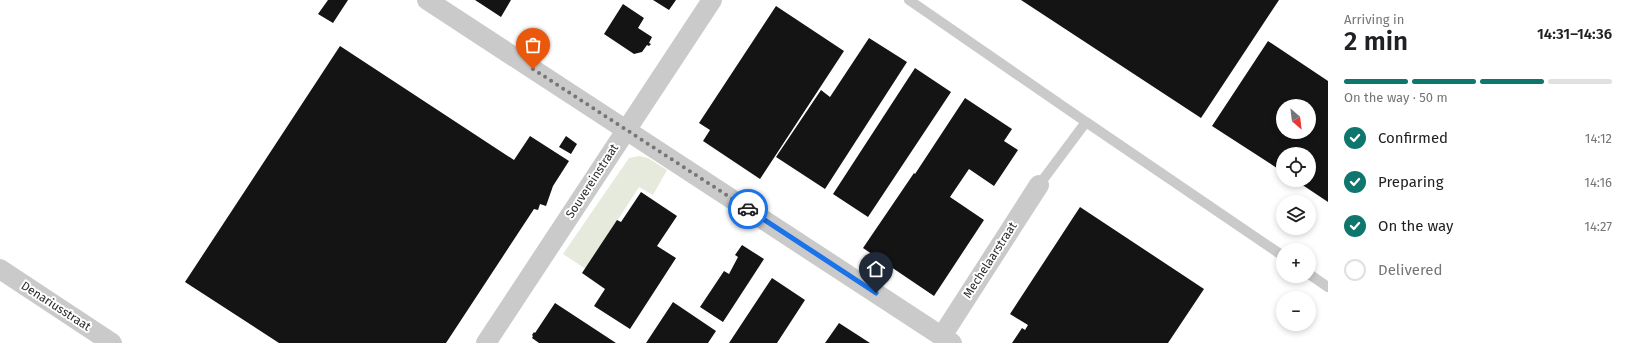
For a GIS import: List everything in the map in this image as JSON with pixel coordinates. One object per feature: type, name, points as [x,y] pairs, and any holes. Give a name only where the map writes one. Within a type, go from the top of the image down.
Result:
[{"type":"street","name":"Mechelaarstraat","points":[[427,0],[947,339],[1039,185]]},
{"type":"street","name":"Souvereinstraat","points":[[486,343],[712,0]]},
{"type":"street","name":"Denariusstraat","points":[[0,269],[112,343]]},
{"type":"lane","points":[[909,0],[1276,251]]},
{"type":"lane","points":[[1039,185],[1086,122]]},
{"type":"lane","points":[[1316,279],[1328,287]]},
{"type":"shaded area","points":[[639,156],[648,158],[667,170],[653,195],[639,187],[586,269],[563,254],[629,158]]},
{"type":"building","points":[[328,0],[348,0],[333,23],[318,14]]},
{"type":"building","points":[[475,0],[511,0],[501,17]]},
{"type":"building","points":[[653,0],[676,0],[669,10]]},
{"type":"building","points":[[1021,0],[1279,0],[1201,118]]},
{"type":"building","points":[[623,4],[644,18],[638,28],[652,37],[649,43],[651,44],[649,46],[647,45],[642,52],[634,54],[604,34]]},
{"type":"building","points":[[776,6],[844,51],[760,179],[703,141],[710,130],[699,123]]},
{"type":"building","points":[[869,38],[907,62],[825,189],[776,157],[821,90],[830,97]]},
{"type":"building","points":[[1268,41],[1328,81],[1328,202],[1306,187],[1316,187],[1316,147],[1276,147],[1276,167],[1212,126]]},
{"type":"building","points":[[340,46],[514,160],[530,136],[569,161],[553,186],[546,206],[540,204],[538,210],[534,209],[446,343],[279,343],[185,282]]},
{"type":"building","points":[[915,68],[951,92],[868,217],[833,194]]},
{"type":"building","points":[[965,98],[1012,129],[1004,141],[1018,150],[994,186],[969,169],[950,197],[984,220],[934,296],[863,248],[914,173],[915,174]]},
{"type":"building","points":[[566,136],[577,144],[571,154],[559,147]]},
{"type":"building","points":[[641,192],[677,216],[657,246],[676,258],[630,329],[594,306],[605,289],[582,273],[617,220],[621,222]]},
{"type":"building","points":[[1080,207],[1204,289],[1168,343],[1012,343],[1022,328],[1025,330],[1028,325],[1010,314]]},
{"type":"building","points":[[742,245],[764,259],[723,322],[700,307],[724,271],[729,274],[738,257],[735,255]]},
{"type":"building","points":[[772,278],[805,300],[777,343],[729,343]]},
{"type":"building","points":[[673,302],[716,331],[708,343],[646,343]]},
{"type":"building","points":[[555,303],[616,343],[539,343],[532,338],[532,335],[534,332],[535,333]]},
{"type":"building","points":[[839,323],[870,343],[825,343]]},
{"type":"way so far","points":[[533,69],[748,209]]},
{"type":"route","points":[[748,209],[876,293]]}]
